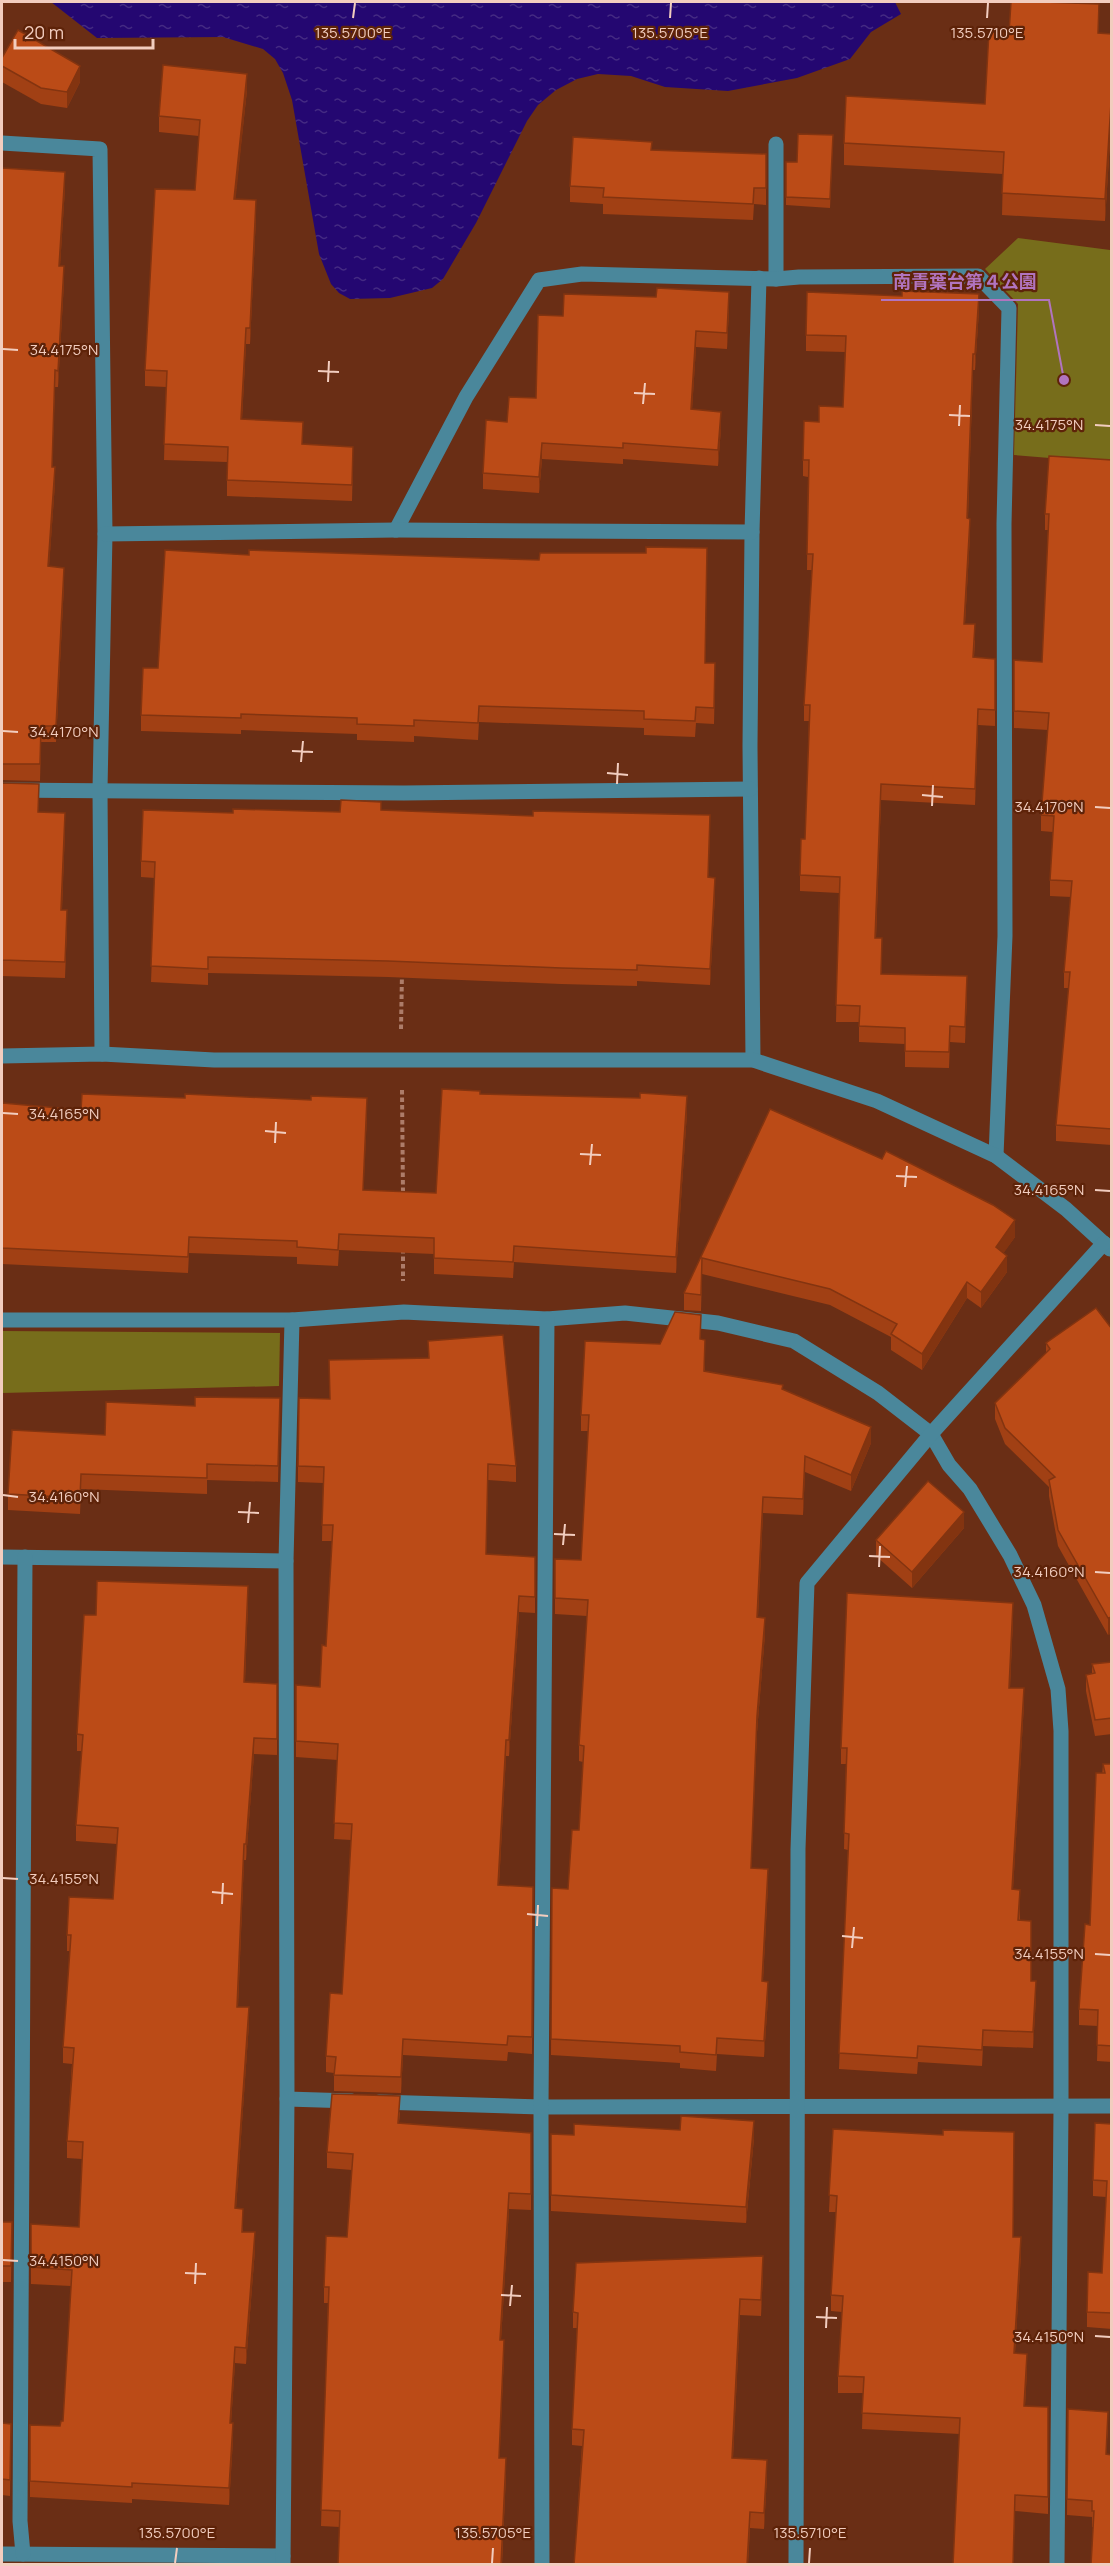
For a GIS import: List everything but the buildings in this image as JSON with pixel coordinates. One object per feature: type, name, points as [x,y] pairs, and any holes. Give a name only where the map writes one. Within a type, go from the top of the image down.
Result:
[{"type":"street","points":[[2,143],[100,149],[105,534],[100,790],[102,1054]]},
{"type":"street","points":[[776,144],[776,279]]},
{"type":"street","points":[[396,530],[466,397],[538,280],[582,274],[776,279],[799,276],[978,276],[1009,308],[1004,524],[1005,936],[996,1156]]},
{"type":"street","points":[[753,1060],[750,789],[752,532],[759,278]]},
{"type":"street","points":[[105,534],[396,530],[752,532]]},
{"type":"street","points":[[2,790],[404,793],[750,789]]},
{"type":"street","points":[[2,1056],[102,1054],[214,1060],[753,1060],[877,1101],[996,1156],[1066,1209],[1108,1247],[931,1434],[807,1583],[798,1849],[796,2565]]},
{"type":"street","points":[[2,1320],[292,1320],[404,1312],[547,1319],[625,1313],[718,1323],[794,1341],[878,1393],[931,1434],[949,1465],[970,1489],[1010,1555],[1034,1605],[1058,1689],[1061,1731],[1061,2108],[1057,2565]]},
{"type":"street","points":[[542,2565],[541,2107],[547,1319]]},
{"type":"street","points":[[2,2554],[283,2560],[286,1561],[292,1320]]},
{"type":"street","points":[[2,1557],[286,1561]]},
{"type":"street","points":[[23,2554],[20,2521],[25,1557]]},
{"type":"street","points":[[286,2099],[541,2107],[797,2105],[1061,2108],[1112,2106]]},
{"type":"path","points":[[402,965],[403,1204]]},
{"type":"path","points":[[403,1240],[404,1312]]},
{"type":"shaded area","points":[[1018,238],[1110,250],[1111,463],[1014,455],[1018,304],[985,269]]},
{"type":"shaded area","points":[[2,1331],[280,1333],[279,1386],[2,1393]]},
{"type":"water","points":[[51,2],[895,2],[901,14],[871,32],[850,59],[797,78],[728,91],[665,87],[631,76],[598,74],[577,79],[556,90],[538,105],[527,121],[476,223],[443,279],[432,288],[390,298],[350,299],[339,293],[331,284],[319,254],[292,100],[283,73],[275,59],[263,49],[223,37],[97,38]]},
{"type":"place","name":"南青葉台第４公園","points":[[1064,380]]}]
